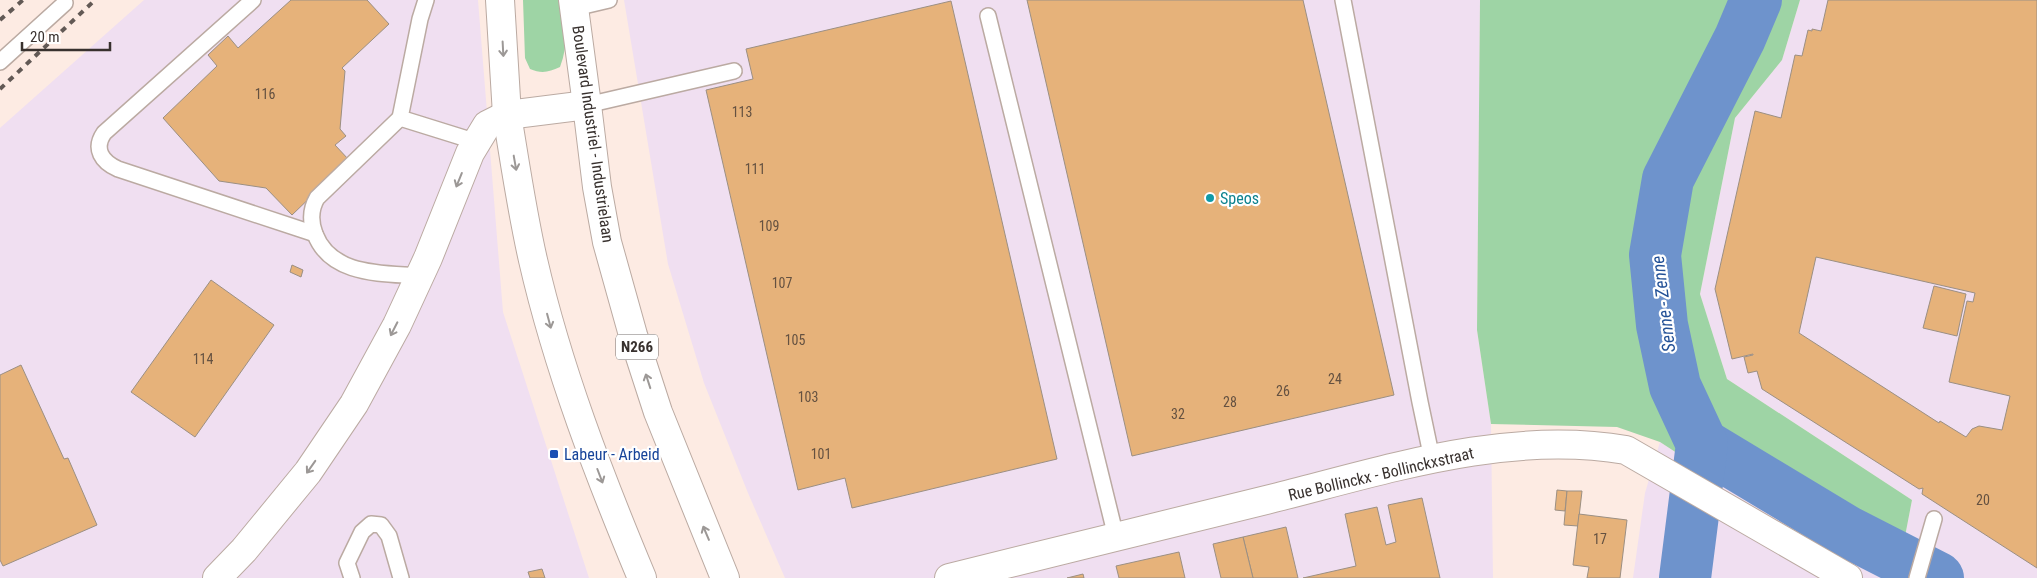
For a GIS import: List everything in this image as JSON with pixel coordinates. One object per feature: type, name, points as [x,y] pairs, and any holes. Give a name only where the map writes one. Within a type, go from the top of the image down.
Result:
[{"type":"main road","points":[[500,0],[507,115],[533,261],[558,353],[585,436],[642,578]]},
{"type":"main road","name":"Boulevard Industriel - Industrielaan","points":[[574,4],[597,187],[607,242],[633,335],[661,422],[725,578]]},
{"type":"main road","points":[[218,578],[244,550],[308,472],[354,404],[396,325],[419,276],[470,153],[487,125],[507,115],[587,105]]},
{"type":"main road","name":"Rue Bollinckx - Bollinckxstraat","points":[[948,578],[1432,459],[1515,446],[1567,443],[1590,444],[1626,450],[1848,578]]},
{"type":"lane","points":[[253,0],[104,133],[99,141],[100,152],[105,163],[118,169],[315,234]]},
{"type":"lane","points":[[419,276],[356,269],[341,264],[324,250],[315,234],[311,213],[317,198],[400,118],[420,19],[426,0]]},
{"type":"lane","points":[[574,4],[609,0]]},
{"type":"lane","points":[[1344,0],[1432,459]]},
{"type":"lane","points":[[0,62],[65,3]]},
{"type":"lane","points":[[988,16],[1116,537]]},
{"type":"lane","points":[[587,105],[734,71]]},
{"type":"lane","points":[[400,118],[477,142]]},
{"type":"lane","points":[[1917,578],[1934,518]]},
{"type":"lane","points":[[352,578],[347,563],[362,532],[371,524],[381,525],[389,536],[400,578]]},
{"type":"shaded area","points":[[144,0],[478,0],[503,312],[589,578],[0,578],[0,128]]},
{"type":"shaded area","points":[[624,0],[1480,0],[1477,330],[1491,424],[1493,578],[785,578],[748,493],[704,383],[668,264]]},
{"type":"shaded area","points":[[1800,0],[2037,0],[2037,578],[1897,578],[1912,500],[1727,379],[1700,294],[1735,118],[1782,60]]},
{"type":"shaded area","points":[[1660,442],[1786,524],[1893,578],[1633,578],[1645,493]]},
{"type":"green space","points":[[523,0],[563,0],[566,42],[560,67],[545,72],[530,69],[525,58]]},
{"type":"green space","points":[[1480,0],[1800,0],[1782,60],[1735,118],[1700,294],[1727,379],[1912,500],[1897,578],[1893,578],[1786,524],[1660,442],[1617,427],[1491,424],[1477,330]]},
{"type":"building","points":[[291,0],[367,0],[389,24],[342,68],[345,71],[340,129],[346,136],[335,145],[349,160],[292,215],[266,188],[219,181],[163,118],[217,66],[208,55],[228,36],[238,48]]},
{"type":"building","name":"Speos","points":[[1027,0],[1303,0],[1394,395],[1132,456]]},
{"type":"building","points":[[1828,0],[2037,0],[2037,568],[1922,494],[1923,488],[1919,489],[1762,389],[1757,371],[1748,373],[1744,357],[1753,354],[1732,359],[1715,289],[1755,111],[1781,118],[1795,55],[1802,56],[1808,30],[1821,31]],"holes":[[[1816,257],[1975,293],[1973,302],[1967,301],[1949,382],[2010,396],[2002,430],[1979,426],[1972,429],[1966,437],[1940,421],[1939,423],[1799,333]]]},
{"type":"building","points":[[951,1],[1057,459],[852,508],[845,478],[798,490],[706,90],[753,79],[746,49]]},
{"type":"building","points":[[292,265],[303,270],[301,277],[290,272]]},
{"type":"building","points":[[211,280],[274,325],[195,437],[131,392]]},
{"type":"building","points":[[1934,286],[1966,294],[1957,336],[1923,328]]},
{"type":"building","points":[[21,365],[64,459],[68,458],[97,525],[3,566],[0,560],[0,375]]},
{"type":"building","points":[[1557,490],[1567,491],[1565,511],[1555,510]]},
{"type":"building","points":[[1567,491],[1582,491],[1578,526],[1564,525]]},
{"type":"building","points":[[1422,498],[1440,578],[1303,578],[1356,566],[1345,514],[1377,507],[1386,545],[1396,542],[1388,505]]},
{"type":"building","points":[[1579,514],[1627,520],[1620,578],[1587,578],[1589,567],[1573,565]]},
{"type":"building","points":[[1286,527],[1298,578],[1253,578],[1243,537]]},
{"type":"building","points":[[1243,537],[1253,578],[1221,578],[1213,544]]},
{"type":"building","points":[[1179,552],[1185,578],[1119,578],[1116,566]]},
{"type":"building","points":[[542,569],[545,578],[530,578],[528,572]]},
{"type":"building","points":[[1083,574],[1084,578],[1067,578]]},
{"type":"waterway","name":"Senne - Zenne","points":[[1685,578],[1702,444],[1675,386],[1662,325],[1655,255],[1668,179],[1740,38],[1756,0]]},
{"type":"waterway","name":"Senne - Zenne","points":[[1702,444],[1848,532],[1938,578]]},
{"type":"railway","points":[[0,20],[23,0]]},
{"type":"railway","points":[[0,89],[95,0]]},
{"type":"place","name":"Speos","points":[[1210,198]]},
{"type":"place","name":"Labeur - Arbeid","points":[[554,454]]}]
